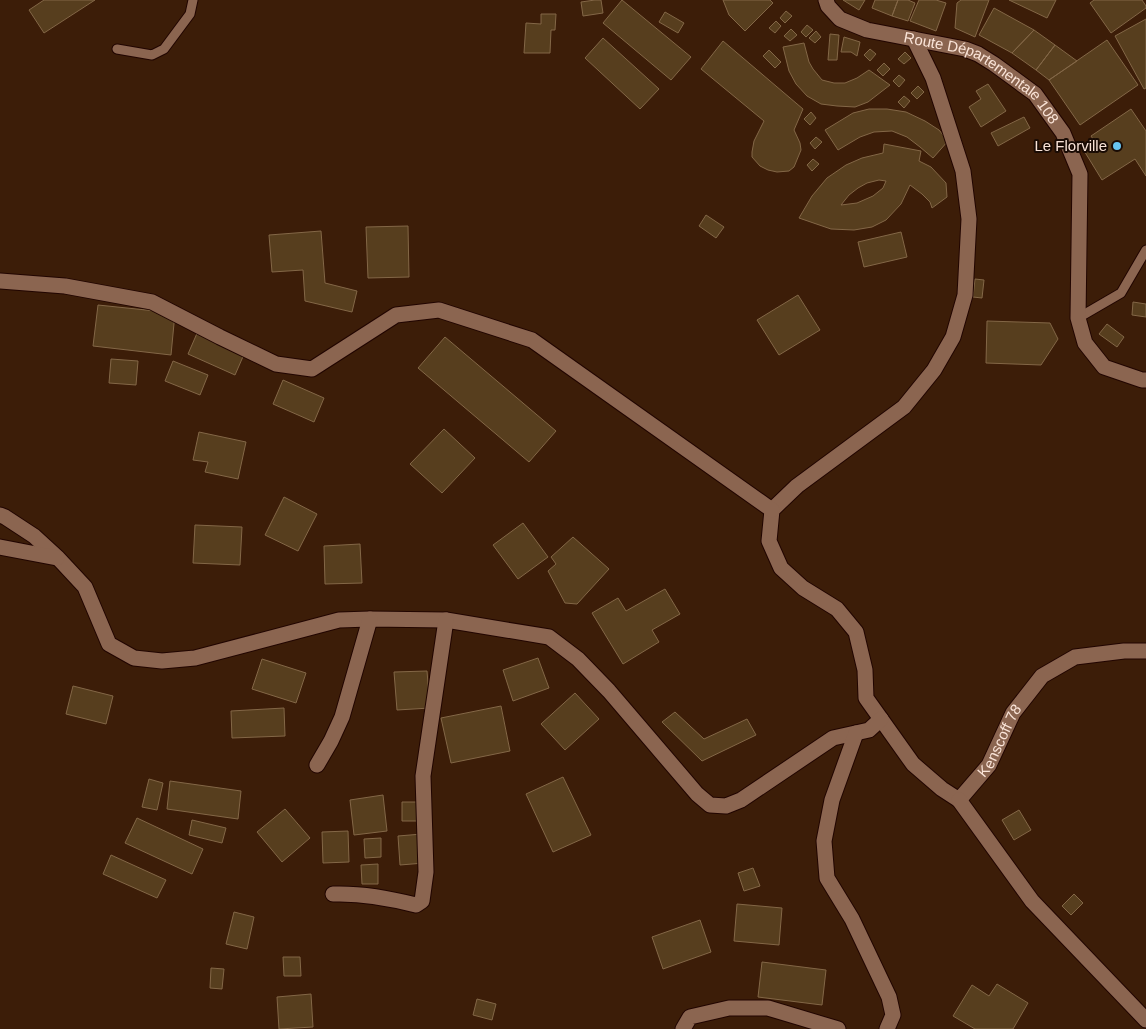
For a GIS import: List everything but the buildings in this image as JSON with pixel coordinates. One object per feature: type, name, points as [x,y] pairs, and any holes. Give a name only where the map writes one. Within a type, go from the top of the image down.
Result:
[{"type":"street","name":"Route Départementale 108","points":[[826,0],[828,6],[840,19],[867,30],[965,49],[978,54],[1035,94],[1063,133],[1080,174],[1078,318],[1085,343],[1104,367],[1146,380]]},
{"type":"street","points":[[914,39],[933,78],[964,171],[969,219],[966,286],[954,337],[934,370],[904,407],[797,486],[772,510],[769,541],[781,568],[803,588],[837,609],[856,632],[865,670],[866,698],[913,764],[942,789],[959,800],[1032,901],[1146,1020]]},
{"type":"street","points":[[0,281],[66,286],[152,302],[276,364],[312,369],[396,315],[439,310],[532,340],[772,510]]},
{"type":"street","points":[[0,515],[34,536],[58,558],[85,587],[108,644],[134,658],[162,661],[194,658],[338,620],[446,620],[549,637],[578,659],[609,691],[697,794],[710,805],[726,806],[741,800],[833,738],[868,730],[881,719]]},
{"type":"street","points":[[0,547],[58,558]]},
{"type":"street","points":[[317,765],[331,741],[342,716],[370,619]]},
{"type":"street","points":[[333,894],[352,894],[416,905],[422,901],[426,872],[423,776],[446,620]]},
{"type":"street","name":"Kenscoff 78","points":[[959,800],[989,765],[1013,714],[1042,676],[1075,658],[1124,651],[1146,651]]},
{"type":"street","points":[[856,733],[832,800],[824,841],[827,878],[852,919],[889,997],[892,1015],[888,1029]]},
{"type":"street","points":[[683,1029],[690,1017],[729,1008],[768,1008],[838,1029]]},
{"type":"lane","points":[[117,49],[152,55],[164,48],[190,14],[193,0]]},
{"type":"lane","points":[[1078,318],[1121,293],[1146,250]]},
{"type":"place","name":"Le Florville","points":[[1117,146]]}]
